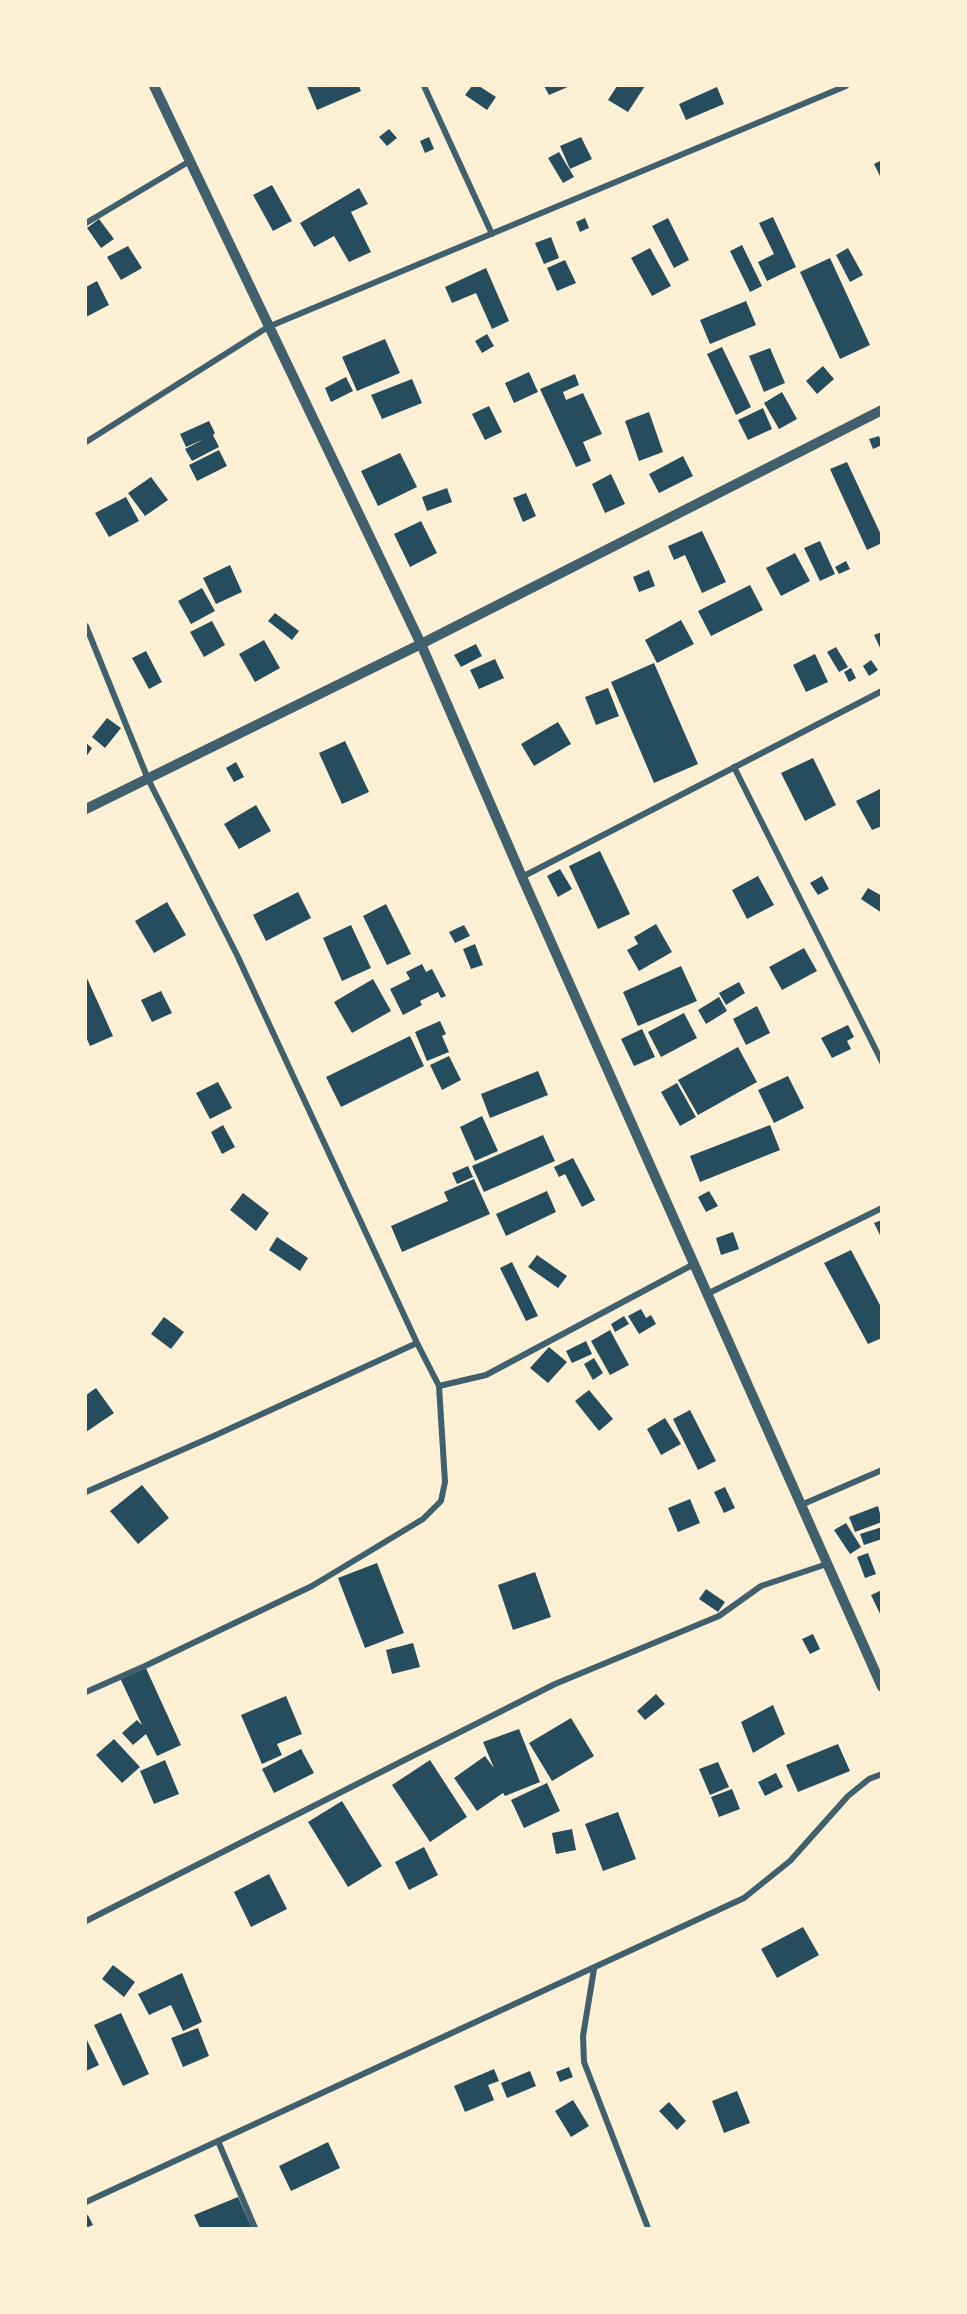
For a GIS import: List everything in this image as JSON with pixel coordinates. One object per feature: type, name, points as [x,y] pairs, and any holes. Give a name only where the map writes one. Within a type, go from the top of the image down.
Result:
[{"type":"street","points":[[154,86],[421,644],[522,878],[882,1687]]},
{"type":"street","points":[[424,86],[492,234]]},
{"type":"street","points":[[86,442],[268,327],[846,86]]},
{"type":"street","points":[[86,223],[190,161]]},
{"type":"street","points":[[86,810],[421,644],[882,410]]},
{"type":"street","points":[[86,626],[148,778],[237,955],[439,1386],[445,1482],[441,1501],[423,1519],[312,1586],[86,1692]]},
{"type":"street","points":[[522,878],[882,691]]},
{"type":"street","points":[[734,766],[882,1062]]},
{"type":"street","points":[[707,1294],[882,1208]]},
{"type":"street","points":[[439,1386],[486,1375],[694,1264]]},
{"type":"street","points":[[86,1491],[417,1343]]},
{"type":"street","points":[[801,1505],[882,1470]]},
{"type":"street","points":[[86,1921],[555,1684],[719,1616],[761,1586],[827,1564]]},
{"type":"street","points":[[86,2202],[744,1898],[790,1862],[848,1796],[869,1779],[882,1774]]},
{"type":"street","points":[[594,1969],[583,2036],[584,2062],[648,2229]]},
{"type":"street","points":[[218,2141],[255,2229]]},
{"type":"building","points":[[307,86],[359,86],[361,91],[317,110]]},
{"type":"building","points":[[472,86],[479,86],[496,97],[487,110],[465,95]]},
{"type":"building","points":[[544,86],[570,86],[549,95]]},
{"type":"building","points":[[617,86],[645,86],[628,112],[608,100]]},
{"type":"building","points":[[717,87],[724,104],[686,120],[679,104]]},
{"type":"building","points":[[389,129],[397,138],[387,146],[379,137]]},
{"type":"building","points":[[429,137],[434,149],[425,153],[420,141]]},
{"type":"building","points":[[581,137],[592,159],[570,169],[560,146]]},
{"type":"building","points":[[559,152],[574,177],[563,183],[548,158]]},
{"type":"building","points":[[882,160],[882,180],[874,164]]},
{"type":"building","points":[[272,185],[292,221],[273,231],[253,195]]},
{"type":"building","points":[[359,188],[368,204],[351,212],[371,252],[349,262],[334,236],[314,247],[300,223]]},
{"type":"building","points":[[773,217],[796,267],[767,281],[758,262],[774,254],[759,223]]},
{"type":"building","points":[[585,218],[589,228],[580,232],[576,222]]},
{"type":"building","points":[[668,218],[689,260],[674,268],[652,226]]},
{"type":"building","points":[[99,219],[114,239],[101,248],[87,228]]},
{"type":"building","points":[[551,237],[559,258],[544,264],[535,243]]},
{"type":"building","points":[[742,245],[762,286],[750,292],[730,251]]},
{"type":"building","points":[[128,246],[142,268],[121,280],[107,257]]},
{"type":"building","points":[[650,248],[671,286],[652,296],[631,258]]},
{"type":"building","points":[[848,248],[863,275],[850,282],[836,255]]},
{"type":"building","points":[[830,258],[870,345],[840,359],[800,272]]},
{"type":"building","points":[[565,260],[576,283],[557,291],[547,268]]},
{"type":"building","points":[[486,268],[509,321],[492,329],[476,293],[452,303],[445,287]]},
{"type":"building","points":[[97,281],[109,305],[86,317],[86,287]]},
{"type":"building","points":[[746,301],[756,325],[710,344],[700,320]]},
{"type":"building","points":[[487,334],[494,346],[482,353],[475,341]]},
{"type":"building","points":[[385,339],[400,373],[357,391],[342,357]]},
{"type":"building","points":[[722,347],[751,407],[736,415],[707,354]]},
{"type":"building","points":[[770,348],[785,383],[764,392],[749,356]]},
{"type":"building","points":[[823,366],[834,379],[817,394],[806,381]]},
{"type":"building","points":[[529,372],[538,392],[514,403],[505,383]]},
{"type":"building","points":[[575,374],[579,385],[563,392],[566,400],[583,393],[602,434],[583,442],[591,461],[576,467],[540,389]]},
{"type":"building","points":[[346,377],[353,391],[331,402],[325,388]]},
{"type":"building","points":[[412,379],[422,403],[382,419],[371,395]]},
{"type":"building","points":[[782,392],[797,419],[779,429],[764,403]]},
{"type":"building","points":[[489,406],[502,432],[485,440],[472,414]]},
{"type":"building","points":[[763,408],[772,429],[748,440],[738,420]]},
{"type":"building","points":[[649,412],[663,452],[639,461],[625,421]]},
{"type":"building","points":[[209,421],[219,447],[192,461],[185,449],[204,439],[186,447],[180,434]]},
{"type":"building","points":[[879,436],[882,445],[873,449],[869,439]]},
{"type":"building","points":[[219,450],[227,466],[197,481],[189,465]]},
{"type":"building","points":[[400,453],[417,487],[378,506],[361,471]]},
{"type":"building","points":[[683,456],[693,476],[659,493],[649,474]]},
{"type":"building","points":[[847,462],[882,537],[882,543],[867,550],[830,469]]},
{"type":"building","points":[[611,474],[625,504],[605,513],[592,484]]},
{"type":"building","points":[[151,477],[168,500],[145,516],[128,493]]},
{"type":"building","points":[[447,488],[452,502],[427,511],[422,497]]},
{"type":"building","points":[[526,493],[536,516],[523,522],[513,498]]},
{"type":"building","points":[[126,497],[139,521],[109,537],[95,513]]},
{"type":"building","points":[[421,521],[437,553],[410,567],[394,534]]},
{"type":"building","points":[[702,531],[726,582],[702,593],[685,555],[674,560],[668,546]]},
{"type":"building","points":[[820,541],[835,574],[820,581],[804,548]]},
{"type":"building","points":[[795,553],[810,581],[781,596],[766,568]]},
{"type":"building","points":[[846,561],[850,569],[839,574],[835,567]]},
{"type":"building","points":[[230,565],[242,592],[216,604],[203,578]]},
{"type":"building","points":[[649,570],[655,586],[639,592],[633,577]]},
{"type":"building","points":[[750,585],[763,610],[711,636],[698,611]]},
{"type":"building","points":[[202,588],[215,611],[191,624],[178,601]]},
{"type":"building","points":[[275,613],[299,631],[292,640],[268,621]]},
{"type":"building","points":[[681,620],[694,644],[657,663],[645,640]]},
{"type":"building","points":[[212,621],[225,645],[204,657],[190,632]]},
{"type":"building","points":[[882,632],[882,652],[874,635]]},
{"type":"building","points":[[264,640],[280,668],[255,682],[239,654]]},
{"type":"building","points":[[476,644],[482,656],[461,667],[454,655]]},
{"type":"building","points":[[836,647],[848,667],[839,672],[827,652]]},
{"type":"building","points":[[146,651],[162,682],[149,689],[132,658]]},
{"type":"building","points":[[815,654],[828,682],[806,692],[793,665]]},
{"type":"building","points":[[495,659],[504,678],[479,689],[470,670]]},
{"type":"building","points":[[871,660],[878,670],[869,676],[863,666]]},
{"type":"building","points":[[654,663],[698,764],[654,783],[611,682]]},
{"type":"building","points":[[851,668],[856,678],[849,682],[844,672]]},
{"type":"building","points":[[608,688],[619,716],[596,725],[585,697]]},
{"type":"building","points":[[107,718],[121,728],[105,748],[92,737]]},
{"type":"building","points":[[558,722],[571,744],[534,766],[521,744]]},
{"type":"building","points":[[345,741],[369,792],[342,804],[319,753]]},
{"type":"building","points":[[86,743],[92,748],[86,757]]},
{"type":"building","points":[[813,758],[836,805],[805,821],[781,773]]},
{"type":"building","points":[[236,762],[244,777],[234,782],[226,768]]},
{"type":"building","points":[[882,788],[882,826],[872,830],[856,801]]},
{"type":"building","points":[[256,805],[271,831],[239,849],[224,824]]},
{"type":"building","points":[[600,851],[630,914],[598,929],[569,866]]},
{"type":"building","points":[[560,869],[572,889],[558,897],[547,876]]},
{"type":"building","points":[[758,876],[774,905],[747,919],[732,890]]},
{"type":"building","points":[[822,876],[829,889],[818,895],[810,883]]},
{"type":"building","points":[[868,888],[882,896],[882,913],[861,899]]},
{"type":"building","points":[[298,892],[311,918],[266,941],[253,915]]},
{"type":"building","points":[[167,902],[186,935],[154,953],[135,921]]},
{"type":"building","points":[[386,904],[411,954],[387,965],[363,916]]},
{"type":"building","points":[[656,924],[672,952],[639,971],[627,950],[638,944],[634,937]]},
{"type":"building","points":[[351,925],[371,968],[342,981],[323,938]]},
{"type":"building","points":[[464,925],[470,936],[455,943],[449,932]]},
{"type":"building","points":[[475,944],[483,965],[471,969],[463,949]]},
{"type":"building","points":[[804,948],[817,971],[782,990],[769,967]]},
{"type":"building","points":[[422,964],[426,972],[432,969],[446,996],[441,998],[438,992],[420,1001],[422,1005],[403,1015],[390,989],[410,979],[406,972]]},
{"type":"building","points":[[681,966],[697,1001],[638,1026],[623,992]]},
{"type":"building","points":[[86,976],[113,1036],[90,1046],[86,1037]]},
{"type":"building","points":[[373,979],[391,1011],[352,1033],[334,1002]]},
{"type":"building","points":[[739,982],[745,993],[726,1005],[719,993]]},
{"type":"building","points":[[161,991],[172,1013],[152,1022],[141,1000]]},
{"type":"building","points":[[719,997],[727,1011],[706,1024],[698,1010]]},
{"type":"building","points":[[757,1006],[770,1033],[746,1045],[733,1019]]},
{"type":"building","points":[[684,1013],[697,1038],[661,1057],[648,1032]]},
{"type":"building","points":[[440,1021],[446,1034],[442,1036],[449,1052],[427,1061],[415,1032]]},
{"type":"building","points":[[848,1025],[854,1037],[847,1041],[851,1049],[832,1058],[821,1038]]},
{"type":"building","points":[[642,1029],[655,1057],[634,1066],[621,1039]]},
{"type":"building","points":[[410,1036],[424,1066],[341,1107],[326,1077]]},
{"type":"building","points":[[738,1047],[757,1082],[698,1115],[678,1080]]},
{"type":"building","points":[[449,1056],[461,1080],[442,1090],[430,1065]]},
{"type":"building","points":[[538,1071],[548,1095],[490,1118],[481,1094]]},
{"type":"building","points":[[788,1076],[804,1108],[774,1123],[758,1090]]},
{"type":"building","points":[[218,1082],[232,1108],[210,1119],[196,1093]]},
{"type":"building","points":[[677,1083],[696,1117],[680,1126],[661,1092]]},
{"type":"building","points":[[482,1116],[498,1151],[475,1161],[460,1127]]},
{"type":"building","points":[[223,1125],[235,1147],[222,1154],[211,1132]]},
{"type":"building","points":[[770,1125],[780,1150],[700,1182],[690,1156]]},
{"type":"building","points":[[543,1135],[555,1161],[484,1192],[472,1166]]},
{"type":"building","points":[[573,1158],[595,1200],[582,1207],[565,1174],[559,1177],[554,1167]]},
{"type":"building","points":[[468,1166],[473,1177],[457,1184],[452,1173]]},
{"type":"building","points":[[474,1179],[490,1214],[402,1252],[391,1226],[448,1201],[444,1192]]},
{"type":"building","points":[[547,1191],[556,1212],[506,1236],[496,1214]]},
{"type":"building","points":[[709,1191],[718,1206],[706,1212],[698,1197]]},
{"type":"building","points":[[243,1193],[269,1213],[256,1231],[230,1210]]},
{"type":"building","points":[[882,1220],[882,1239],[874,1223]]},
{"type":"building","points":[[733,1232],[739,1249],[721,1255],[716,1238]]},
{"type":"building","points":[[277,1237],[308,1258],[300,1271],[269,1250]]},
{"type":"building","points":[[851,1250],[882,1309],[882,1338],[868,1344],[824,1263]]},
{"type":"building","points":[[537,1255],[567,1276],[558,1288],[528,1267]]},
{"type":"building","points":[[512,1262],[538,1316],[526,1321],[500,1268]]},
{"type":"building","points":[[641,1309],[646,1318],[651,1315],[656,1324],[639,1334],[628,1316]]},
{"type":"building","points":[[624,1316],[629,1324],[615,1332],[611,1324]]},
{"type":"building","points":[[164,1317],[184,1332],[171,1349],[151,1334]]},
{"type":"building","points":[[610,1330],[629,1365],[610,1375],[591,1341]]},
{"type":"building","points":[[586,1341],[592,1354],[572,1363],[566,1351]]},
{"type":"building","points":[[549,1347],[567,1362],[548,1383],[530,1368]]},
{"type":"building","points":[[594,1358],[603,1373],[593,1380],[584,1364]]},
{"type":"building","points":[[96,1388],[114,1413],[86,1432],[86,1395]]},
{"type":"building","points":[[589,1390],[613,1419],[599,1431],[575,1401]]},
{"type":"building","points":[[690,1410],[716,1461],[698,1470],[673,1419]]},
{"type":"building","points":[[665,1418],[681,1444],[661,1455],[647,1429]]},
{"type":"building","points":[[142,1485],[169,1518],[138,1544],[110,1511]]},
{"type":"building","points":[[725,1487],[735,1508],[724,1513],[714,1492]]},
{"type":"building","points":[[690,1499],[700,1523],[678,1532],[668,1508]]},
{"type":"building","points":[[878,1506],[882,1522],[855,1532],[849,1517]]},
{"type":"building","points":[[846,1523],[861,1547],[850,1554],[834,1530]]},
{"type":"building","points":[[882,1527],[882,1539],[864,1545],[860,1534]]},
{"type":"building","points":[[868,1553],[876,1574],[865,1578],[857,1557]]},
{"type":"building","points":[[377,1563],[404,1633],[365,1648],[338,1578]]},
{"type":"building","points":[[535,1572],[551,1617],[513,1630],[498,1585]]},
{"type":"building","points":[[706,1589],[725,1602],[718,1612],[699,1599]]},
{"type":"building","points":[[882,1590],[882,1618],[871,1595]]},
{"type":"building","points":[[813,1634],[820,1649],[810,1654],[802,1639]]},
{"type":"building","points":[[413,1643],[420,1667],[392,1674],[386,1650]]},
{"type":"building","points":[[145,1666],[181,1745],[157,1756],[146,1734],[133,1745],[122,1733],[137,1720],[142,1725],[120,1678]]},
{"type":"building","points":[[656,1694],[665,1704],[645,1720],[637,1711]]},
{"type":"building","points":[[286,1696],[302,1734],[277,1744],[282,1755],[262,1764],[241,1715]]},
{"type":"building","points":[[773,1705],[785,1734],[753,1753],[741,1722]]},
{"type":"building","points":[[571,1718],[594,1756],[552,1781],[529,1743]]},
{"type":"building","points":[[519,1729],[540,1782],[505,1796],[503,1793],[477,1811],[454,1778],[485,1756],[494,1768],[483,1742]]},
{"type":"building","points":[[114,1739],[140,1767],[122,1783],[96,1755]]},
{"type":"building","points":[[838,1744],[850,1771],[798,1792],[786,1765]]},
{"type":"building","points":[[301,1749],[314,1773],[274,1793],[262,1769]]},
{"type":"building","points":[[165,1760],[179,1794],[154,1804],[140,1771]]},
{"type":"building","points":[[430,1760],[467,1817],[430,1842],[392,1785]]},
{"type":"building","points":[[718,1762],[729,1787],[710,1795],[699,1769]]},
{"type":"building","points":[[776,1773],[783,1787],[765,1796],[758,1782]]},
{"type":"building","points":[[547,1783],[560,1811],[524,1828],[511,1800]]},
{"type":"building","points":[[732,1789],[740,1809],[719,1817],[711,1797]]},
{"type":"building","points":[[342,1801],[382,1866],[348,1887],[308,1822]]},
{"type":"building","points":[[618,1812],[636,1859],[603,1871],[585,1824]]},
{"type":"building","points":[[572,1829],[576,1850],[556,1854],[552,1833]]},
{"type":"building","points":[[424,1847],[438,1875],[409,1890],[395,1862]]},
{"type":"building","points":[[269,1874],[287,1909],[251,1927],[234,1892]]},
{"type":"building","points":[[803,1927],[819,1955],[777,1978],[761,1949]]},
{"type":"building","points":[[113,1965],[135,1982],[124,1997],[102,1979]]},
{"type":"building","points":[[182,1973],[202,2022],[183,2031],[171,2005],[149,2015],[138,1994]]},
{"type":"building","points":[[121,2013],[149,2074],[123,2086],[94,2025]]},
{"type":"building","points":[[198,2028],[209,2056],[183,2067],[171,2038]]},
{"type":"building","points":[[86,2038],[99,2065],[86,2071]]},
{"type":"building","points":[[569,2067],[573,2077],[560,2082],[556,2072]]},
{"type":"building","points":[[494,2069],[499,2081],[488,2085],[494,2100],[465,2112],[454,2086]]},
{"type":"building","points":[[530,2071],[536,2086],[507,2098],[501,2083]]},
{"type":"building","points":[[737,2091],[750,2123],[724,2133],[712,2101]]},
{"type":"building","points":[[573,2100],[589,2126],[571,2137],[555,2111]]},
{"type":"building","points":[[669,2102],[686,2121],[677,2130],[659,2111]]},
{"type":"building","points":[[328,2142],[340,2168],[291,2191],[279,2166]]},
{"type":"building","points":[[238,2197],[252,2228],[200,2228],[194,2215]]},
{"type":"building","points":[[88,2215],[93,2225],[86,2228],[86,2216]]}]
